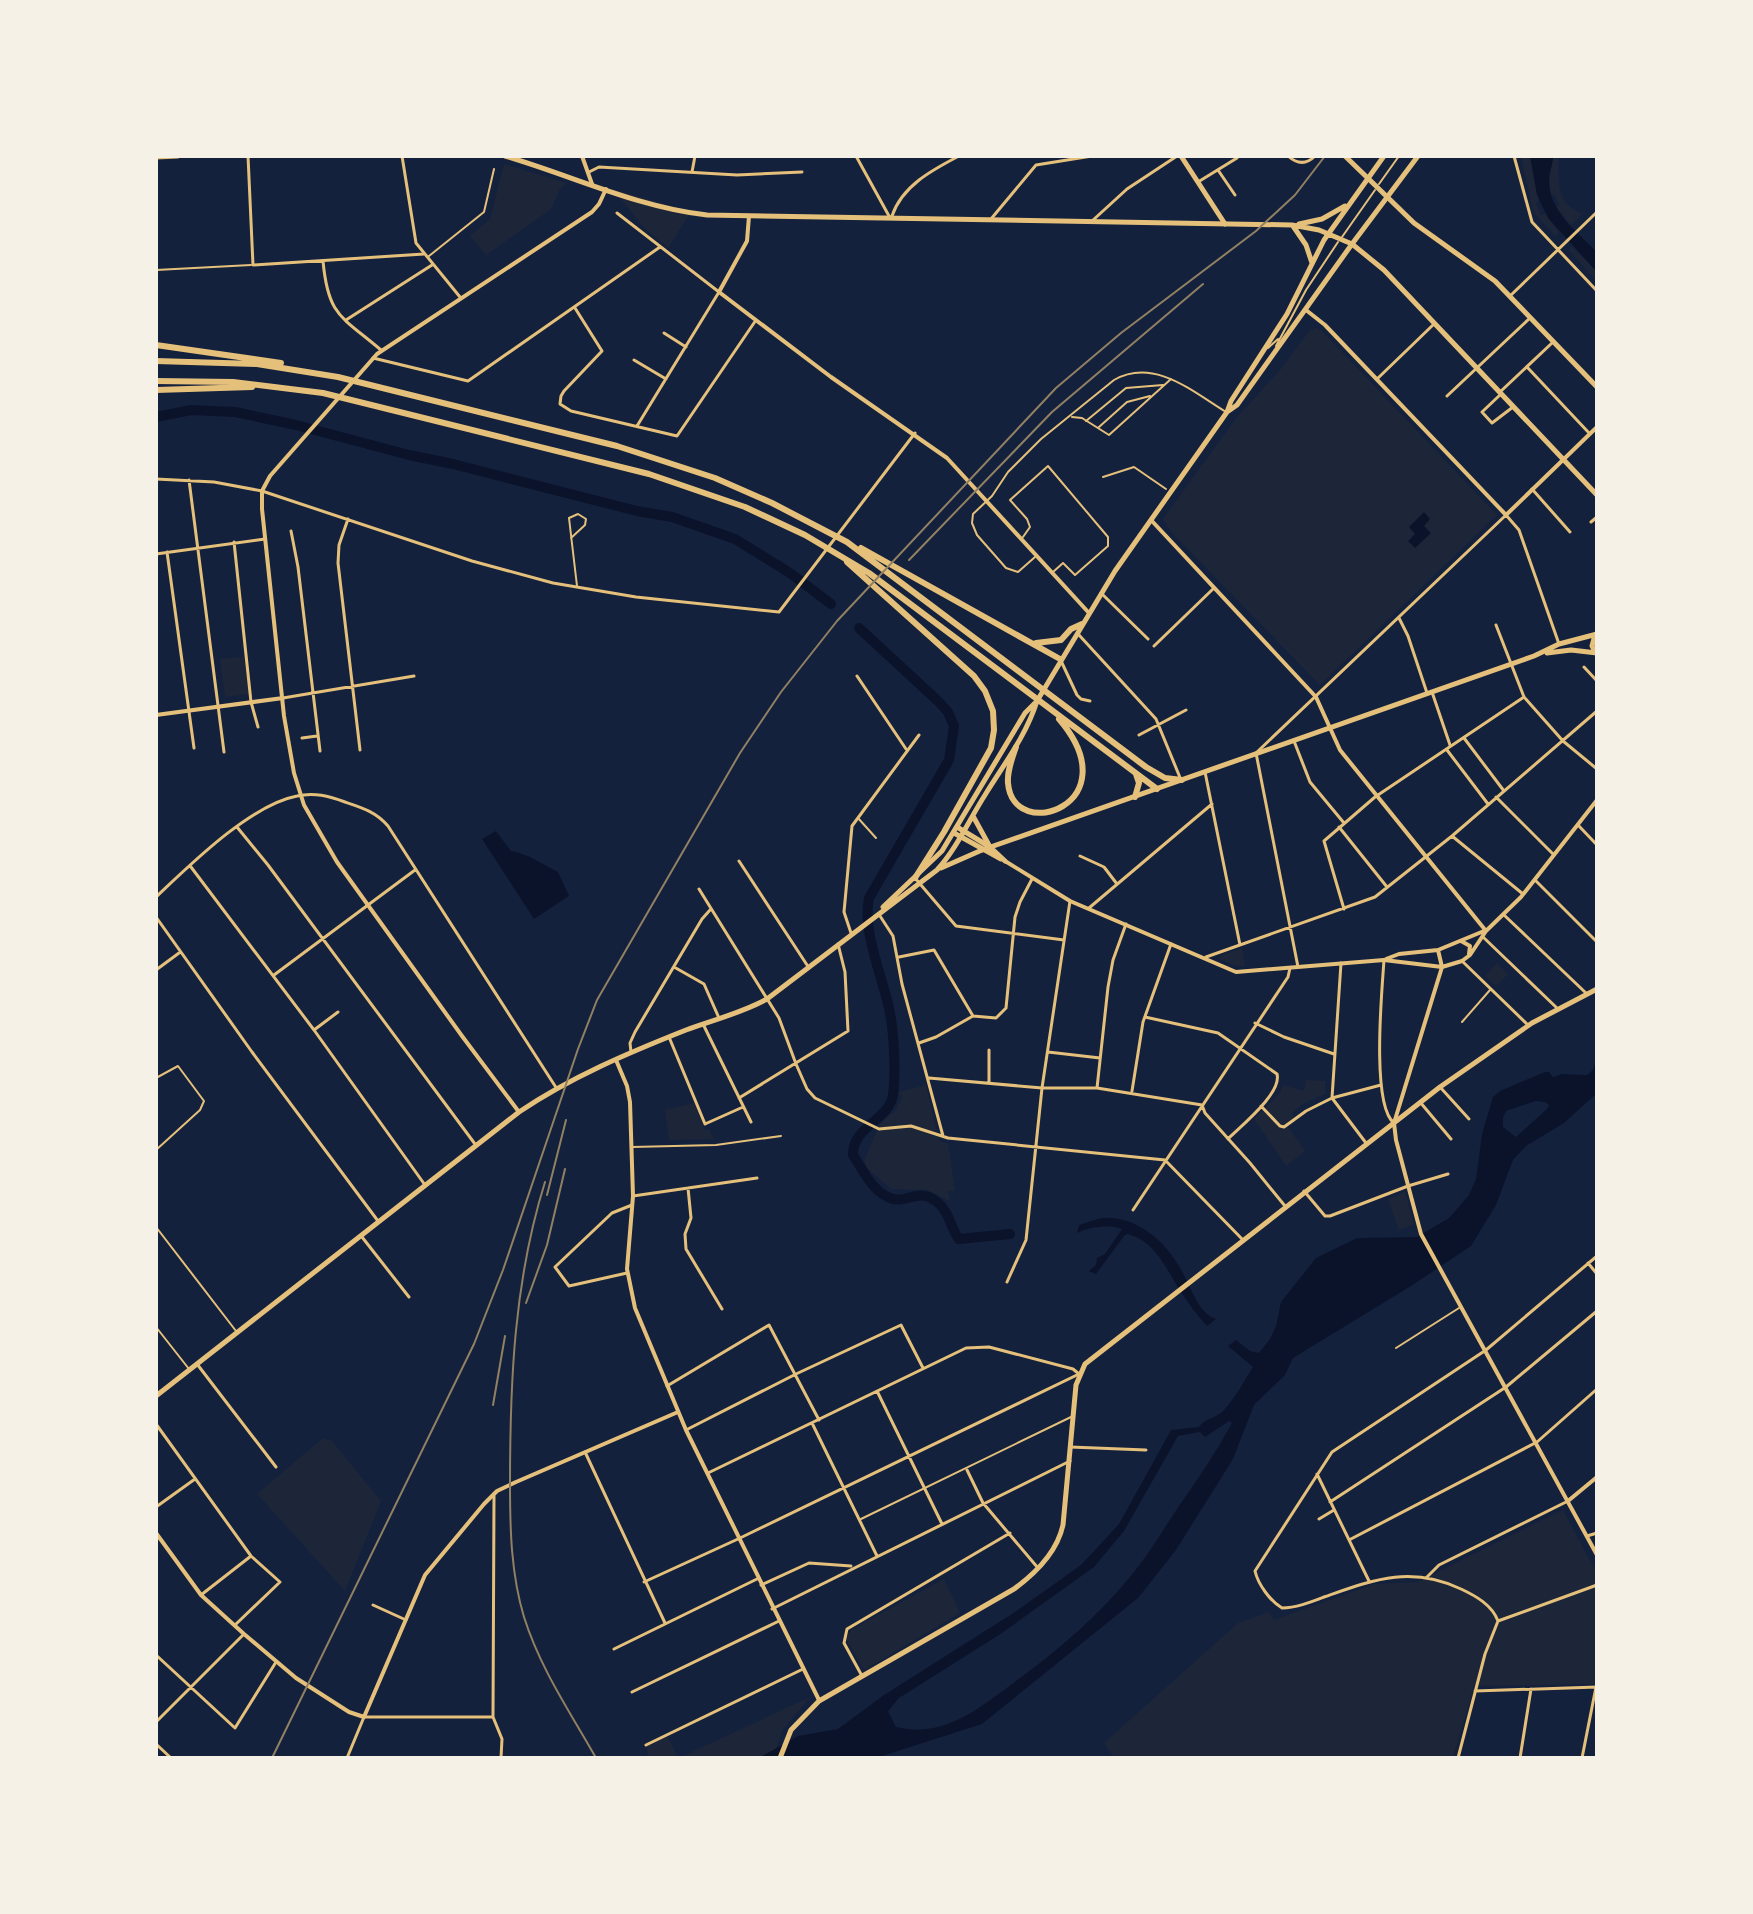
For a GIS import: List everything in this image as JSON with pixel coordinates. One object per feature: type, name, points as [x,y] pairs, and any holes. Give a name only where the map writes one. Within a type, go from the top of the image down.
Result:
[{"type":"highway","points":[[156,345],[270,361],[665,460],[742,489],[826,530],[880,561],[911,574],[1060,659]]},
{"type":"highway","points":[[156,361],[212,361],[307,371]]},
{"type":"highway","points":[[156,381],[218,381],[323,393],[663,478],[745,507],[839,554],[1157,789]]},
{"type":"highway","points":[[156,390],[280,386]]},
{"type":"highway","points":[[880,561],[903,582],[1146,767],[1165,778],[1182,780]]},
{"type":"highway","points":[[867,576],[886,600],[974,676],[985,691],[994,721],[993,739],[987,755],[917,881]]},
{"type":"highway","points":[[1028,641],[1045,643],[1061,640],[1071,629],[1082,624]]},
{"type":"highway","points":[[1016,747],[1008,783],[1019,805],[1032,812],[1047,813],[1060,809],[1073,798],[1082,783],[1083,758],[1075,739],[1049,708]]},
{"type":"highway","points":[[1134,771],[1139,783],[1135,797]]},
{"type":"main road","points":[[156,157],[178,156]]},
{"type":"main road","points":[[505,156],[686,212],[891,220],[1247,223],[1292,225],[1328,234],[1352,244],[1378,265],[1597,495]]},
{"type":"main road","points":[[1179,156],[1225,224]]},
{"type":"main road","points":[[1345,156],[1414,223],[1484,272],[1597,387]]},
{"type":"main road","points":[[937,870],[1016,747],[1037,701],[1076,632],[1227,412],[1287,314],[1328,234],[1384,156]]},
{"type":"main road","points":[[1227,412],[1237,405],[1418,156]]},
{"type":"main road","points":[[1292,225],[1322,219],[1352,201]]},
{"type":"main road","points":[[1292,225],[1306,245],[1312,263]]},
{"type":"main road","points":[[156,1396],[519,1112],[631,1052],[767,999],[917,881],[937,870],[990,847],[1512,664],[1559,644],[1596,634]]},
{"type":"main road","points":[[1534,656],[1571,650],[1596,653],[1592,641],[1596,634]]},
{"type":"main road","points":[[917,881],[956,830],[1025,713],[1037,701]]},
{"type":"main road","points":[[973,815],[990,847]]},
{"type":"main road","points":[[956,830],[982,850],[1005,861]]},
{"type":"main road","points":[[962,834],[990,847],[1005,861]]},
{"type":"main road","points":[[780,1758],[786,1739],[796,1723],[819,1701],[1000,1597],[1038,1568],[1061,1534],[1079,1374],[1096,1354],[1440,1087],[1529,1026],[1597,989]]},
{"type":"street","points":[[248,156],[253,265],[425,256]]},
{"type":"street","points":[[402,156],[415,236],[425,256],[460,297]]},
{"type":"street","points":[[582,156],[592,184]]},
{"type":"street","points":[[691,173],[695,156]]},
{"type":"street","points":[[856,156],[891,220]]},
{"type":"street","points":[[891,220],[896,204],[922,177],[959,156]]},
{"type":"street","points":[[989,221],[1032,167],[1055,158],[1092,156]]},
{"type":"street","points":[[1089,223],[1127,189],[1179,156]]},
{"type":"street","points":[[1288,156],[1302,163],[1315,156]]},
{"type":"street","points":[[1514,156],[1530,217],[1597,291]]},
{"type":"street","points":[[1198,182],[1237,158]]},
{"type":"street","points":[[589,172],[599,167],[737,175],[802,172]]},
{"type":"street","points":[[1218,170],[1235,195]]},
{"type":"street","points":[[519,1112],[367,904],[320,836],[304,805],[292,764],[283,698],[262,491],[275,468],[381,350],[592,212],[607,188]]},
{"type":"street","points":[[1510,296],[1597,212]]},
{"type":"street","points":[[617,213],[831,377],[943,454],[1089,613]]},
{"type":"street","points":[[637,426],[747,241],[749,216]]},
{"type":"street","points":[[372,358],[468,381],[660,247]]},
{"type":"street","points":[[323,261],[330,303],[381,350]]},
{"type":"street","points":[[346,320],[432,265]]},
{"type":"street","points":[[575,308],[602,351],[564,391],[560,404],[571,411],[677,436],[756,320]]},
{"type":"street","points":[[1306,310],[1325,325],[1519,530],[1559,644]]},
{"type":"street","points":[[1447,396],[1530,318]]},
{"type":"street","points":[[1377,379],[1434,324]]},
{"type":"street","points":[[664,333],[686,347]]},
{"type":"street","points":[[1513,406],[1492,423],[1482,412],[1554,342]]},
{"type":"street","points":[[634,360],[666,379]]},
{"type":"street","points":[[1527,367],[1590,434]]},
{"type":"street","points":[[1298,967],[1256,753],[1597,427]]},
{"type":"street","points":[[156,479],[226,483],[262,491],[534,579],[639,597],[779,612],[915,433]]},
{"type":"street","points":[[189,480],[224,752]]},
{"type":"street","points":[[1532,489],[1570,532]]},
{"type":"street","points":[[1591,522],[1597,517]]},
{"type":"street","points":[[348,519],[339,545],[338,563],[360,750]]},
{"type":"street","points":[[1151,520],[1316,697],[1340,750],[1486,931]]},
{"type":"street","points":[[291,531],[320,751]]},
{"type":"street","points":[[156,554],[265,539]]},
{"type":"street","points":[[234,542],[251,702],[258,727]]},
{"type":"street","points":[[167,552],[194,748]]},
{"type":"street","points":[[1154,646],[1214,588]]},
{"type":"street","points":[[1101,593],[1148,639]]},
{"type":"street","points":[[1399,618],[1451,746]]},
{"type":"street","points":[[1496,625],[1524,697],[1563,741],[1597,769]]},
{"type":"street","points":[[1076,632],[1159,724],[1182,780]]},
{"type":"street","points":[[1060,659],[1077,695],[1090,701]]},
{"type":"street","points":[[1584,667],[1597,681]]},
{"type":"street","points":[[156,715],[414,676]]},
{"type":"street","points":[[857,676],[907,750]]},
{"type":"street","points":[[1344,909],[1324,841],[1375,797],[1524,697]]},
{"type":"street","points":[[1139,735],[1186,710]]},
{"type":"street","points":[[1203,959],[1370,900],[1426,858],[1597,711]]},
{"type":"street","points":[[851,933],[844,907],[852,826],[919,735]]},
{"type":"street","points":[[302,738],[317,736]]},
{"type":"street","points":[[1464,738],[1504,791]]},
{"type":"street","points":[[1294,741],[1308,780],[1344,823]]},
{"type":"street","points":[[1446,749],[1488,804]]},
{"type":"street","points":[[1205,772],[1241,945]]},
{"type":"street","points":[[156,897],[237,827],[295,796],[327,796],[378,814],[557,1089]]},
{"type":"street","points":[[1496,797],[1554,856]]},
{"type":"street","points":[[1384,960],[1399,954],[1438,950],[1486,931],[1524,894],[1597,800]]},
{"type":"street","points":[[1089,908],[1212,804]]},
{"type":"street","points":[[1578,825],[1597,845]]},
{"type":"street","points":[[237,827],[476,1146]]},
{"type":"street","points":[[1339,827],[1388,888]]},
{"type":"street","points":[[1452,836],[1524,894]]},
{"type":"street","points":[[1080,856],[1104,867],[1117,884]]},
{"type":"street","points":[[739,861],[809,968]]},
{"type":"street","points":[[1005,861],[1070,901],[1236,972],[1384,960],[1442,967],[1462,961],[1486,931]]},
{"type":"street","points":[[191,867],[274,975],[425,1185]]},
{"type":"street","points":[[274,975],[416,870]]},
{"type":"street","points":[[919,1043],[973,1016],[996,1018],[1006,1008],[1017,910],[1032,879]]},
{"type":"street","points":[[1535,880],[1597,942]]},
{"type":"street","points":[[917,881],[952,924],[1064,940]]},
{"type":"street","points":[[699,889],[779,1018],[807,1089],[815,1098],[876,1128],[911,1126],[943,1136],[1165,1160],[1243,1240]]},
{"type":"street","points":[[1007,1282],[1026,1240],[1042,1088],[1070,901]]},
{"type":"street","points":[[631,1052],[630,1043],[635,1032],[711,909]]},
{"type":"street","points":[[877,913],[891,930],[943,1136]]},
{"type":"street","points":[[1504,915],[1587,994]]},
{"type":"street","points":[[156,917],[378,1222]]},
{"type":"street","points":[[1097,1088],[1113,960],[1126,924]]},
{"type":"street","points":[[1483,937],[1558,1009]]},
{"type":"street","points":[[1461,941],[1470,946],[1468,956]]},
{"type":"street","points":[[739,1098],[848,1031],[845,972],[838,944]]},
{"type":"street","points":[[1132,1093],[1145,1017],[1171,944]]},
{"type":"street","points":[[898,958],[934,950],[973,1016]]},
{"type":"street","points":[[1438,950],[1442,967],[1394,1123],[1408,1186],[1419,1227],[1597,1555]]},
{"type":"street","points":[[156,970],[180,952]]},
{"type":"street","points":[[1384,960],[1379,1055],[1387,1116],[1394,1123]]},
{"type":"street","points":[[1462,961],[1529,1026]]},
{"type":"street","points":[[1341,963],[1332,1098],[1367,1143]]},
{"type":"street","points":[[674,967],[704,984],[719,1019]]},
{"type":"street","points":[[1133,1210],[1288,977],[1290,968]]},
{"type":"street","points":[[314,1030],[338,1012]]},
{"type":"street","points":[[1145,1017],[1218,1033],[1278,1076],[1273,1093],[1228,1139]]},
{"type":"street","points":[[1255,1023],[1284,1037],[1334,1054]]},
{"type":"street","points":[[703,1024],[751,1122]]},
{"type":"street","points":[[669,1037],[705,1124],[743,1107]]},
{"type":"street","points":[[989,1050],[989,1084]]},
{"type":"street","points":[[1047,1052],[1100,1058]]},
{"type":"street","points":[[616,1060],[629,1094],[633,1196],[627,1273],[639,1323],[686,1430],[819,1701]]},
{"type":"street","points":[[929,1078],[1042,1088],[1097,1088],[1202,1105]]},
{"type":"street","points":[[1261,1106],[1283,1128],[1332,1098],[1383,1085]]},
{"type":"street","points":[[1440,1087],[1469,1119]]},
{"type":"street","points":[[1420,1102],[1451,1139]]},
{"type":"street","points":[[1202,1105],[1205,1113],[1285,1206]]},
{"type":"street","points":[[1304,1191],[1325,1216],[1330,1216],[1448,1174]]},
{"type":"street","points":[[633,1196],[757,1178]]},
{"type":"street","points":[[688,1188],[691,1218],[684,1242],[690,1258],[722,1309]]},
{"type":"street","points":[[627,1273],[571,1286],[555,1267],[569,1250],[612,1213],[632,1205]]},
{"type":"street","points":[[361,1235],[409,1297]]},
{"type":"street","points":[[1498,1621],[1489,1607],[1467,1592],[1426,1578],[1396,1576],[1369,1581],[1287,1608],[1277,1605],[1255,1574],[1257,1566],[1332,1452],[1486,1350],[1597,1256]]},
{"type":"street","points":[[1588,1263],[1597,1274]]},
{"type":"street","points":[[1330,1502],[1506,1387],[1597,1311]]},
{"type":"street","points":[[667,1386],[769,1325],[819,1420]]},
{"type":"street","points":[[686,1430],[901,1325],[923,1368]]},
{"type":"street","points":[[644,1582],[1079,1374],[1073,1369],[979,1347],[959,1350],[707,1474]]},
{"type":"street","points":[[197,1364],[276,1467]]},
{"type":"street","points":[[1349,1540],[1537,1442],[1597,1389]]},
{"type":"street","points":[[877,1391],[942,1524]]},
{"type":"street","points":[[347,1758],[429,1570],[494,1494],[678,1412]]},
{"type":"street","points":[[812,1423],[877,1556]]},
{"type":"street","points":[[156,1424],[251,1556],[280,1582],[235,1625]]},
{"type":"street","points":[[1070,1447],[1146,1450]]},
{"type":"street","points":[[585,1452],[665,1623]]},
{"type":"street","points":[[772,1609],[1070,1461]]},
{"type":"street","points":[[967,1470],[983,1503],[1038,1568]]},
{"type":"street","points":[[1317,1474],[1369,1581]]},
{"type":"street","points":[[1426,1578],[1439,1565],[1568,1501],[1597,1477]]},
{"type":"street","points":[[156,1507],[195,1479]]},
{"type":"street","points":[[494,1494],[493,1717],[502,1739],[501,1758]]},
{"type":"street","points":[[1319,1519],[1334,1510]]},
{"type":"street","points":[[156,1533],[201,1595],[296,1678],[349,1712],[364,1717],[493,1717]]},
{"type":"street","points":[[862,1676],[846,1650],[844,1633],[852,1625],[1010,1533]]},
{"type":"street","points":[[1587,1536],[1597,1533]]},
{"type":"street","points":[[201,1595],[251,1556]]},
{"type":"street","points":[[761,1585],[809,1563],[855,1566]]},
{"type":"street","points":[[614,1649],[757,1579]]},
{"type":"street","points":[[1498,1621],[1597,1585]]},
{"type":"street","points":[[373,1605],[406,1620]]},
{"type":"street","points":[[632,1692],[779,1621]]},
{"type":"street","points":[[1458,1758],[1475,1691],[1498,1621]]},
{"type":"street","points":[[156,1722],[244,1634]]},
{"type":"street","points":[[156,1655],[235,1728],[276,1662]]},
{"type":"street","points":[[646,1745],[803,1669]]},
{"type":"street","points":[[1475,1691],[1596,1687],[1582,1758]]},
{"type":"street","points":[[1520,1758],[1531,1689]]},
{"type":"street","points":[[156,1744],[171,1758]]},
{"type":"lane","points":[[1272,357],[1321,266],[1399,156]]},
{"type":"lane","points":[[425,256],[484,212],[494,169]]},
{"type":"lane","points":[[156,270],[253,265]]},
{"type":"lane","points":[[1263,352],[1279,339]]},
{"type":"lane","points":[[1036,556],[1018,572],[1006,568],[977,535],[973,514],[992,496],[1016,463],[1041,439],[1120,376],[1159,374],[1172,378],[1227,412]]},
{"type":"lane","points":[[1070,416],[1086,421],[1109,435],[1172,378]]},
{"type":"lane","points":[[1086,421],[1126,388],[1164,385]]},
{"type":"lane","points":[[1098,428],[1127,402],[1153,395]]},
{"type":"lane","points":[[1021,539],[1030,525],[1010,500],[1048,466],[1108,537],[1108,546],[1075,575],[1063,563],[1052,573]]},
{"type":"lane","points":[[1103,477],[1134,467],[1166,489]]},
{"type":"lane","points":[[571,538],[585,525],[586,519],[578,514],[569,518],[571,538],[577,587]]},
{"type":"lane","points":[[857,817],[876,838]]},
{"type":"lane","points":[[1462,1022],[1491,990]]},
{"type":"lane","points":[[156,1078],[178,1066],[201,1095],[204,1105],[156,1150]]},
{"type":"lane","points":[[632,1147],[683,1147],[781,1136]]},
{"type":"lane","points":[[156,1227],[237,1332]]},
{"type":"lane","points":[[1396,1348],[1462,1306]]},
{"type":"lane","points":[[156,1327],[189,1370]]},
{"type":"lane","points":[[860,1519],[1073,1416]]},
{"type":"shaded area","points":[[1521,156],[1530,156],[1539,200],[1536,203],[1541,215],[1546,214],[1559,233],[1555,236],[1533,212]]},
{"type":"shaded area","points":[[1530,156],[1553,156],[1550,192],[1566,221],[1597,252],[1597,272],[1548,218],[1537,195]]},
{"type":"shaded area","points":[[1553,156],[1562,156],[1558,158],[1563,198],[1582,214],[1571,225],[1557,208],[1559,205],[1554,194],[1551,195],[1549,180]]},
{"type":"shaded area","points":[[504,164],[567,183],[560,189],[551,209],[486,255],[470,236],[490,219]]},
{"type":"shaded area","points":[[613,189],[691,212],[668,248],[644,228]]},
{"type":"shaded area","points":[[1572,247],[1597,272],[1597,282],[1569,250]]},
{"type":"shaded area","points":[[1316,328],[1497,515],[1320,685],[1173,534],[1163,519],[1237,417],[1280,370],[1310,330]]},
{"type":"shaded area","points":[[1424,512],[1430,519],[1424,526],[1431,533],[1415,548],[1408,541],[1415,534],[1409,527]]},
{"type":"shaded area","points":[[244,657],[249,694],[225,697],[220,659]]},
{"type":"shaded area","points":[[496,831],[511,851],[558,872],[569,896],[534,919],[482,839]]},
{"type":"shaded area","points":[[1242,948],[1245,966],[1235,966],[1219,959],[1220,956]]},
{"type":"shaded area","points":[[1497,963],[1508,974],[1496,986],[1485,976]]},
{"type":"shaded area","points":[[1597,1056],[1597,1093],[1564,1123],[1526,1146],[1513,1160],[1496,1205],[1471,1246],[1293,1358],[1285,1375],[1254,1405],[1233,1459],[1176,1550],[1138,1598],[982,1724],[876,1758],[759,1758],[798,1736],[838,1729],[884,1695],[1015,1612],[1081,1565],[1119,1524],[1171,1430],[1199,1427],[1221,1413],[1232,1400],[1253,1367],[1228,1346],[1236,1340],[1250,1351],[1259,1353],[1276,1326],[1281,1302],[1316,1258],[1357,1238],[1417,1237],[1449,1218],[1469,1195],[1476,1179],[1482,1134],[1493,1097],[1545,1072],[1553,1077],[1562,1074],[1587,1075],[1593,1070]],"holes":[[[1536,1101],[1549,1105],[1516,1137],[1503,1127],[1506,1111]],[[1229,1421],[1232,1423],[1213,1455],[1146,1556],[1121,1588],[1077,1632],[972,1712],[929,1729],[896,1727],[888,1711],[899,1698],[999,1635],[1094,1567],[1124,1531],[1178,1436],[1200,1432],[1205,1437]]]},
{"type":"shaded area","points":[[1306,1080],[1325,1081],[1325,1094],[1303,1104],[1292,1113],[1294,1116],[1286,1124],[1305,1151],[1286,1166],[1254,1119],[1280,1093],[1283,1085],[1304,1091]]},
{"type":"shaded area","points":[[926,1085],[939,1141],[948,1143],[955,1191],[948,1191],[950,1201],[928,1190],[891,1189],[867,1168],[864,1160],[880,1124],[896,1110],[902,1097],[899,1092]]},
{"type":"shaded area","points":[[694,1103],[705,1130],[709,1129],[714,1139],[669,1140],[665,1110]]},
{"type":"shaded area","points":[[1405,1192],[1414,1224],[1399,1230],[1388,1199]]},
{"type":"shaded area","points":[[1101,1218],[1127,1221],[1150,1233],[1177,1263],[1200,1306],[1216,1319],[1207,1326],[1188,1303],[1154,1250],[1127,1234],[1096,1274],[1089,1271],[1122,1229],[1100,1227],[1077,1233],[1079,1225]]},
{"type":"shaded area","points":[[323,1438],[332,1441],[381,1501],[345,1591],[257,1494]]},
{"type":"shaded area","points":[[1563,1510],[1597,1574],[1597,1684],[1474,1686],[1453,1758],[1114,1758],[1104,1743],[1238,1623],[1269,1612],[1274,1620],[1374,1584],[1417,1582]]},
{"type":"shaded area","points":[[944,1579],[960,1613],[864,1670],[847,1641],[852,1629]]},
{"type":"shaded area","points":[[810,1697],[782,1731],[776,1749],[759,1758],[679,1758]]},
{"type":"shaded area","points":[[667,1735],[678,1758],[648,1758],[646,1745]]},
{"type":"waterway","points":[[156,417],[191,410],[235,412],[672,517],[735,539],[790,573],[831,604]]},
{"type":"waterway","points":[[859,628],[939,702],[954,726],[949,760],[869,898],[870,938],[892,1028],[894,1085],[890,1104],[858,1137],[853,1155],[868,1180],[884,1195],[896,1200],[924,1196],[937,1202],[945,1210],[959,1239],[1010,1234]]},
{"type":"railway","points":[[272,1758],[474,1344],[597,1000],[740,753],[781,692],[837,621],[1056,388],[1121,333],[1256,231],[1295,195],[1325,156]]},
{"type":"railway","points":[[909,560],[1052,412],[1203,284]]},
{"type":"railway","points":[[547,1195],[566,1120]]},
{"type":"railway","points":[[526,1303],[547,1245],[565,1169]]},
{"type":"railway","points":[[545,1182],[526,1256],[516,1332],[510,1446],[512,1551],[524,1617],[538,1654],[596,1758]]},
{"type":"railway","points":[[493,1405],[505,1336]]}]
